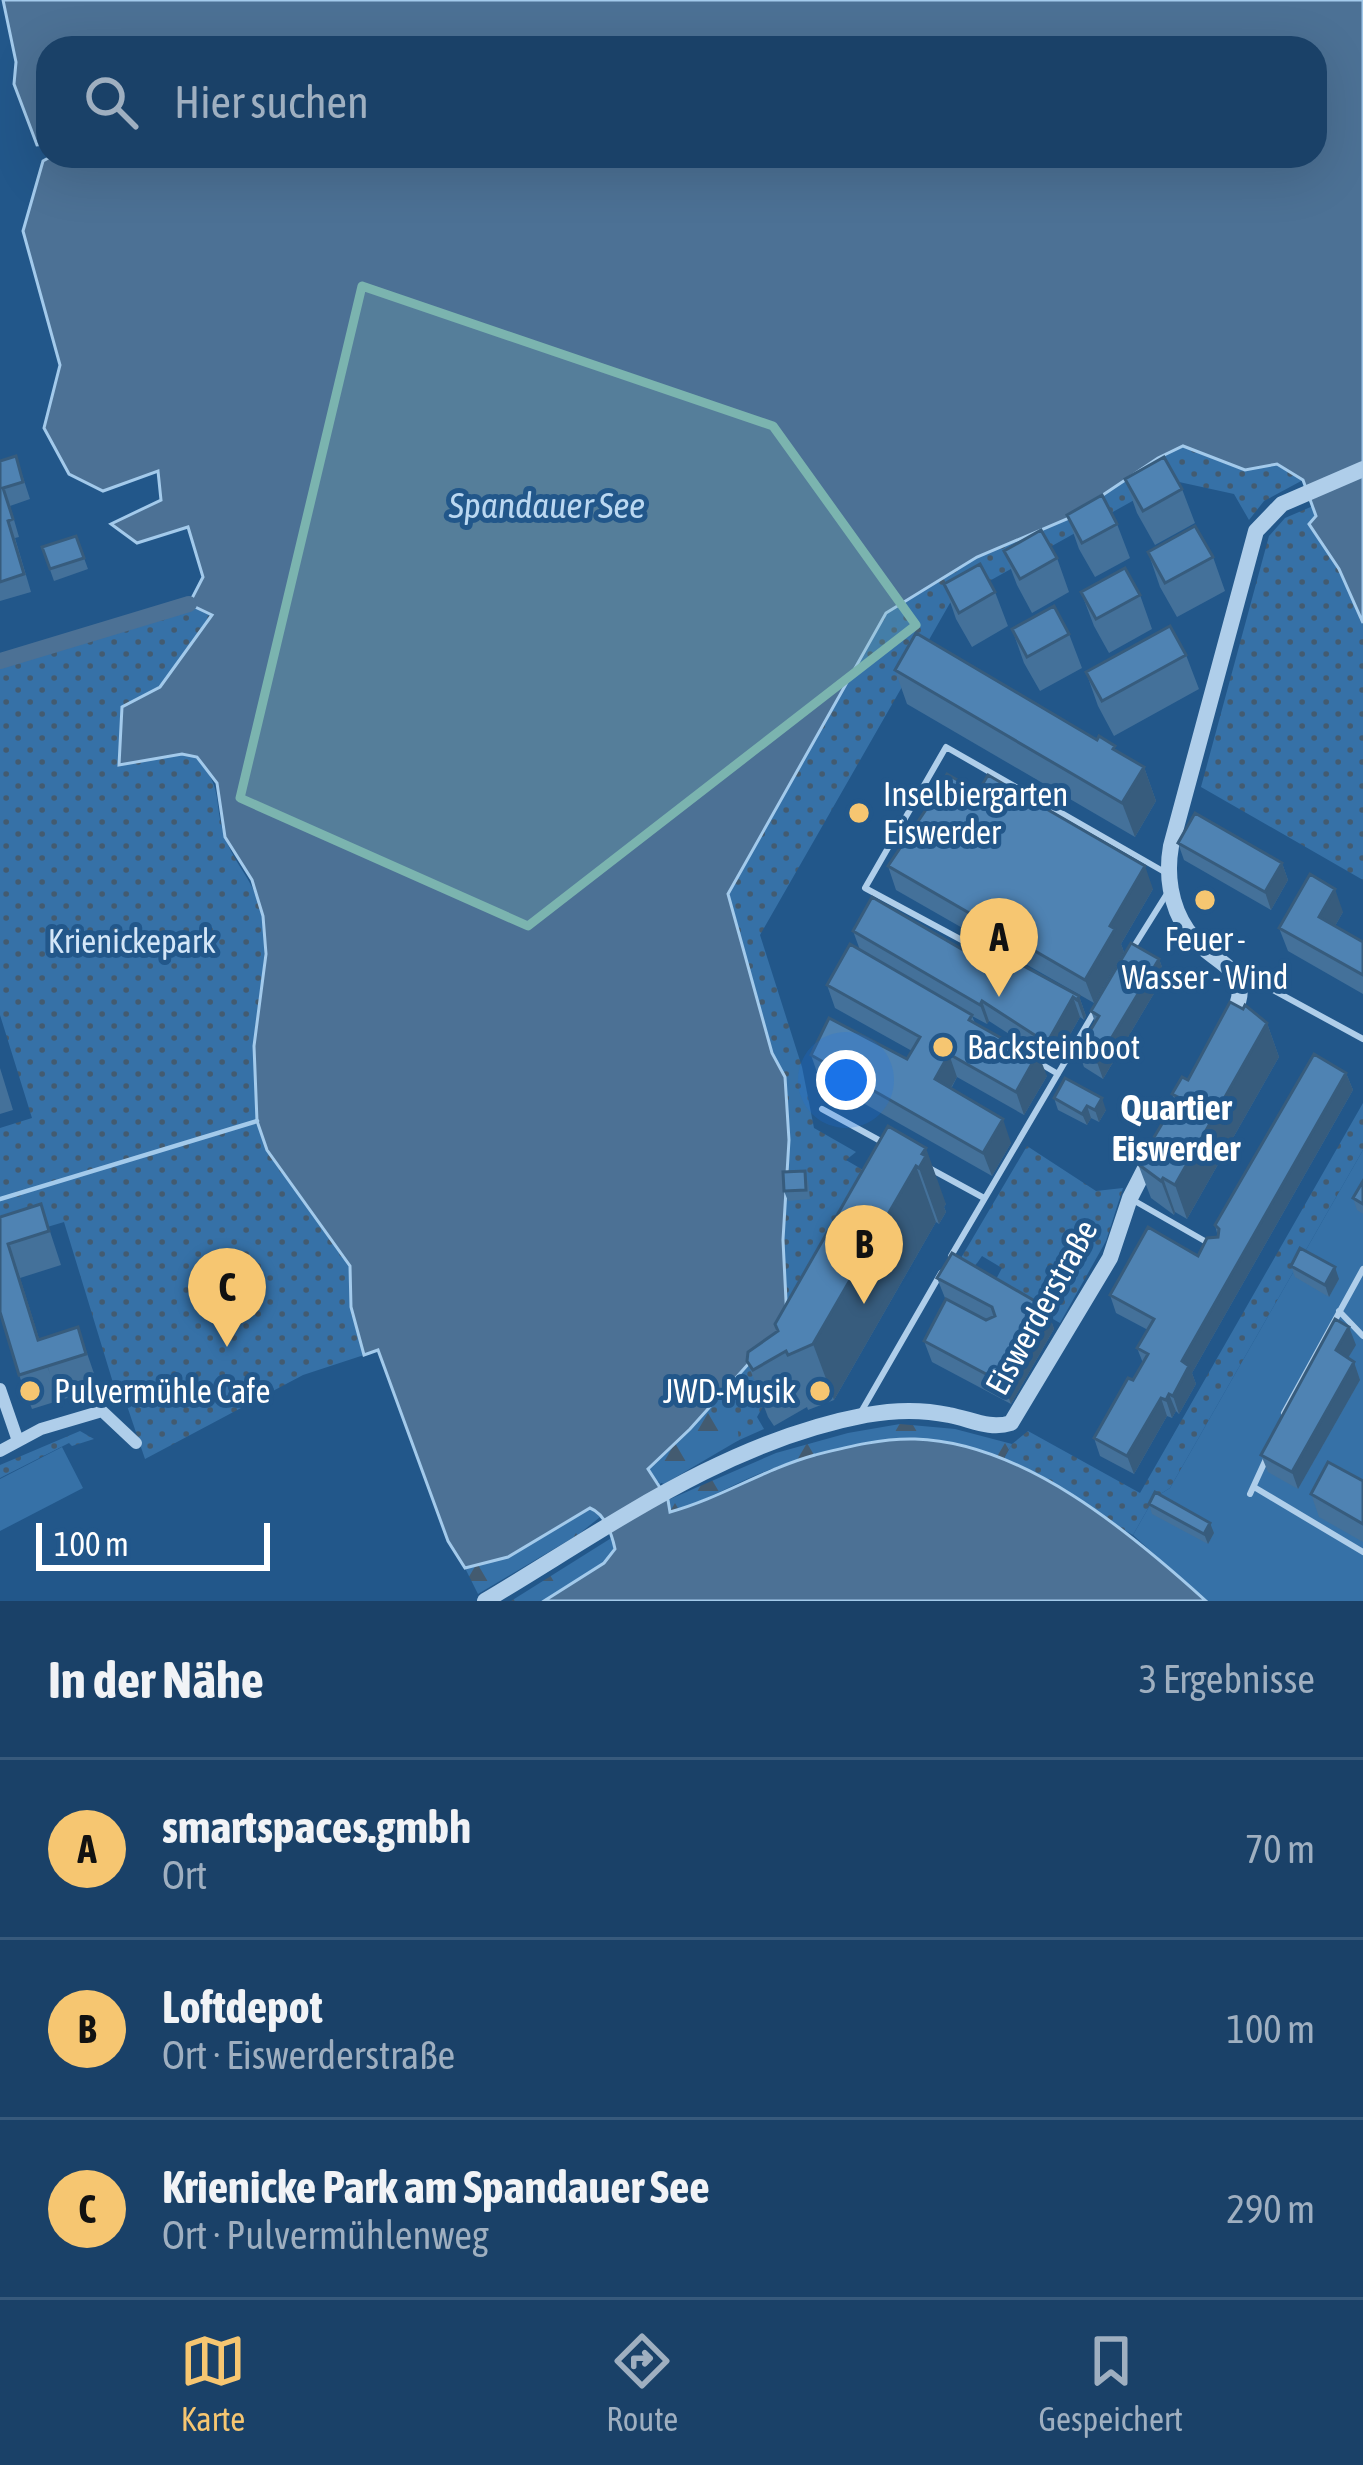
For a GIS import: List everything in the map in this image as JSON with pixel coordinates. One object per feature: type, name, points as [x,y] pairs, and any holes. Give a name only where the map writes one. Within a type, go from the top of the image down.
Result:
[{"type":"street","points":[[1216,1045],[1240,999],[1241,986],[1229,967],[1187,931],[1170,882],[1173,836],[1256,531],[1270,512],[1363,470]]},
{"type":"street","name":"Eiswerderstraße","points":[[485,1601],[670,1489],[760,1443],[858,1417],[920,1411],[997,1427],[1011,1423],[1110,1258],[1130,1198],[1165,1132]]},
{"type":"street","points":[[0,1389],[18,1441]]},
{"type":"street","points":[[0,1451],[41,1429],[102,1411],[136,1443]]},
{"type":"lane","points":[[1011,967],[865,888],[946,746],[1170,882],[1128,956]]},
{"type":"lane","points":[[1229,967],[1363,1040]]},
{"type":"lane","points":[[858,1417],[1106,993]]},
{"type":"lane","points":[[1019,1052],[1058,1074]]},
{"type":"lane","points":[[822,1108],[903,1153]]},
{"type":"lane","points":[[923,1164],[984,1198]]},
{"type":"lane","points":[[1130,1198],[1219,1250]]},
{"type":"lane","points":[[1278,1428],[1363,1269]]},
{"type":"lane","points":[[927,1298],[945,1307]]},
{"type":"lane","points":[[1340,1311],[1363,1336]]},
{"type":"lane","points":[[1270,1448],[1252,1490],[1363,1552]]},
{"type":"highlighted area","points":[[362,286],[773,426],[916,625],[528,926],[240,798]]},
{"type":"green space","points":[[1182,446],[1245,470],[1277,464],[1303,480],[1264,501],[1249,520],[1234,494],[1170,480],[950,603],[760,935],[802,1067],[814,1128],[856,1152],[846,1160],[887,1184],[757,1417],[764,1429],[658,1485],[783,1263],[789,1140],[785,1077],[772,1053],[728,894],[886,613],[977,557],[1033,535]]},
{"type":"green space","points":[[1313,506],[1319,541],[1339,569],[1363,623],[1363,880],[1201,787],[1269,536],[1285,518]]},
{"type":"green space","name":"Krienickepark","points":[[189,604],[212,615],[160,687],[122,707],[120,765],[182,754],[197,757],[211,778],[224,835],[256,896],[263,920],[257,1070],[350,1266],[351,1307],[364,1355],[303,1375],[145,1459],[120,1385],[114,1386],[64,1222],[0,1241],[0,1128],[32,1118],[0,1015],[0,661]]},
{"type":"green space","points":[[1363,1103],[1363,1150],[1170,1488],[1154,1498],[1133,1535],[1003,1460],[1012,1444],[1028,1431],[1140,1493]]},
{"type":"green space","points":[[1027,1146],[1096,1191],[1123,1188],[1106,1241],[1060,1323],[993,1285],[1002,1268],[982,1256],[975,1266],[961,1258]]},
{"type":"green space","points":[[1363,1150],[1363,1601],[1206,1601],[1133,1535],[1154,1498],[1170,1488]]},
{"type":"green space","points":[[724,1403],[731,1406],[728,1413],[737,1425],[739,1440],[664,1484],[651,1479],[648,1469],[706,1410],[715,1414]]},
{"type":"green space","points":[[900,1424],[955,1429],[1012,1444],[1003,1460],[947,1444],[859,1445],[774,1468],[670,1512],[668,1500],[776,1453]]},
{"type":"green space","points":[[80,1431],[94,1439],[69,1443],[0,1478],[0,1465]]},
{"type":"green space","points":[[62,1447],[83,1488],[0,1531],[0,1479]]},
{"type":"green space","points":[[590,1508],[600,1517],[579,1534],[478,1594],[465,1568],[508,1557]]},
{"type":"green space","points":[[613,1537],[615,1549],[604,1563],[544,1601],[511,1601]]},
{"type":"water","name":"Spandauer See","points":[[3,0],[1363,0],[1363,623],[1339,569],[1309,524],[1316,516],[1303,480],[1277,464],[1245,470],[1183,446],[1067,519],[977,557],[886,613],[728,894],[772,1053],[785,1077],[787,1321],[648,1469],[668,1500],[670,1512],[796,1461],[839,1449],[903,1439],[955,1444],[1034,1473],[1072,1495],[1144,1547],[1206,1601],[544,1601],[604,1563],[615,1549],[604,1520],[590,1508],[508,1557],[465,1568],[448,1541],[378,1350],[364,1355],[351,1307],[350,1266],[267,1150],[257,1121],[254,1046],[266,954],[263,916],[252,880],[225,837],[217,783],[197,757],[182,754],[119,765],[122,707],[160,687],[212,615],[189,604],[203,577],[188,527],[137,543],[111,524],[161,500],[158,471],[103,491],[69,474],[44,428],[60,365],[23,231],[41,168],[1327,168],[1327,36],[36,36],[36,142],[14,84],[16,62]]},
{"type":"building","points":[[16,456],[23,482],[3,488],[24,574],[0,582],[0,461]]},
{"type":"building","points":[[1164,457],[1182,489],[1143,511],[1125,479]]},
{"type":"building","points":[[1102,495],[1117,524],[1082,543],[1067,515]]},
{"type":"building","points":[[1195,526],[1213,557],[1165,583],[1148,552]]},
{"type":"building","points":[[1041,530],[1057,558],[1020,579],[1004,551]]},
{"type":"building","points":[[76,536],[84,558],[50,569],[42,547]]},
{"type":"building","points":[[980,564],[995,592],[959,613],[944,584]]},
{"type":"building","points":[[1125,568],[1140,595],[1096,619],[1081,592]]},
{"type":"building","points":[[1054,606],[1069,634],[1027,657],[1012,629]]},
{"type":"building","points":[[1170,626],[1186,655],[1102,701],[1086,672]]},
{"type":"building","points":[[916,633],[1097,740],[1099,736],[1144,767],[1122,803],[895,670]]},
{"type":"building","points":[[947,774],[978,792],[988,775],[1145,866],[1085,980],[888,866],[927,808],[922,805],[935,783],[940,786]]},
{"type":"building","points":[[1195,813],[1282,863],[1265,892],[1178,843]]},
{"type":"building","points":[[1310,874],[1335,889],[1319,917],[1363,942],[1363,975],[1279,928]]},
{"type":"building","points":[[872,897],[989,965],[998,952],[1079,996],[1077,1000],[1073,997],[1047,1043],[982,1001],[980,1005],[853,931]]},
{"type":"building","points":[[1131,943],[1159,959],[1097,1062],[1078,1051],[1099,1016],[1091,1011]]},
{"type":"building","points":[[850,944],[972,1015],[969,1020],[1019,1048],[1022,1043],[1038,1053],[1016,1092],[949,1054],[935,1079],[1003,1119],[983,1153],[811,1055],[829,1018],[907,1059],[920,1037],[827,985]]},
{"type":"building","points":[[1230,1002],[1243,1009],[1245,1005],[1267,1023],[1175,1185],[1161,1181],[1138,1164],[1178,1097],[1172,1094],[1182,1077],[1188,1080]]},
{"type":"building","points":[[1314,1054],[1346,1073],[1182,1361],[1189,1366],[1173,1396],[1161,1398],[1127,1456],[1094,1438],[1128,1378],[1133,1380],[1148,1354],[1137,1348],[1154,1319],[1110,1295],[1148,1227],[1198,1256],[1207,1238],[1218,1237],[1215,1225]]},
{"type":"building","points":[[1065,1078],[1102,1098],[1095,1110],[1087,1106],[1082,1114],[1054,1098]]},
{"type":"building","points":[[888,1126],[926,1148],[922,1154],[926,1156],[813,1344],[788,1355],[786,1351],[753,1370],[748,1352],[778,1331],[775,1324]]},
{"type":"building","points":[[805,1171],[806,1190],[784,1191],[783,1172]]},
{"type":"building","points":[[1363,1181],[1363,1204],[1353,1198]]},
{"type":"building","points":[[41,1204],[49,1231],[8,1244],[38,1340],[78,1327],[86,1354],[19,1375],[0,1312],[0,1217]]},
{"type":"building","points":[[1300,1248],[1335,1267],[1325,1285],[1291,1266]]},
{"type":"building","points":[[952,1253],[1047,1308],[1003,1383],[924,1341],[946,1299],[986,1320],[995,1316],[992,1307],[937,1278]]},
{"type":"building","points":[[1335,1319],[1349,1327],[1336,1350],[1354,1362],[1292,1472],[1261,1455]]},
{"type":"building","points":[[1328,1462],[1363,1481],[1363,1524],[1311,1494]]},
{"type":"building","points":[[1155,1492],[1210,1523],[1204,1534],[1149,1504]]},
{"type":"waterway","points":[[0,661],[189,604]]},
{"type":"waterway","points":[[0,1199],[257,1121]]},
{"type":"place","name":"Inselbiergarten Eiswerder","points":[[859,813]]},
{"type":"place","name":"Feuer - Wasser - Wind","points":[[1205,900]]},
{"type":"place","name":"smartspaces.gmbh","points":[[999,997]]},
{"type":"place","name":"Backsteinboot","points":[[943,1047]]},
{"type":"place","name":"Loftdepot","points":[[864,1304]]},
{"type":"place","name":"Krienicke Park am Spandauer See","points":[[227,1347]]},
{"type":"place","name":"Pulvermühle Cafe","points":[[30,1391]]},
{"type":"place","name":"JWD-Musik","points":[[820,1391]]},
{"type":"district","name":"Quartier Eiswerder","points":[[1176,1128]]}]
